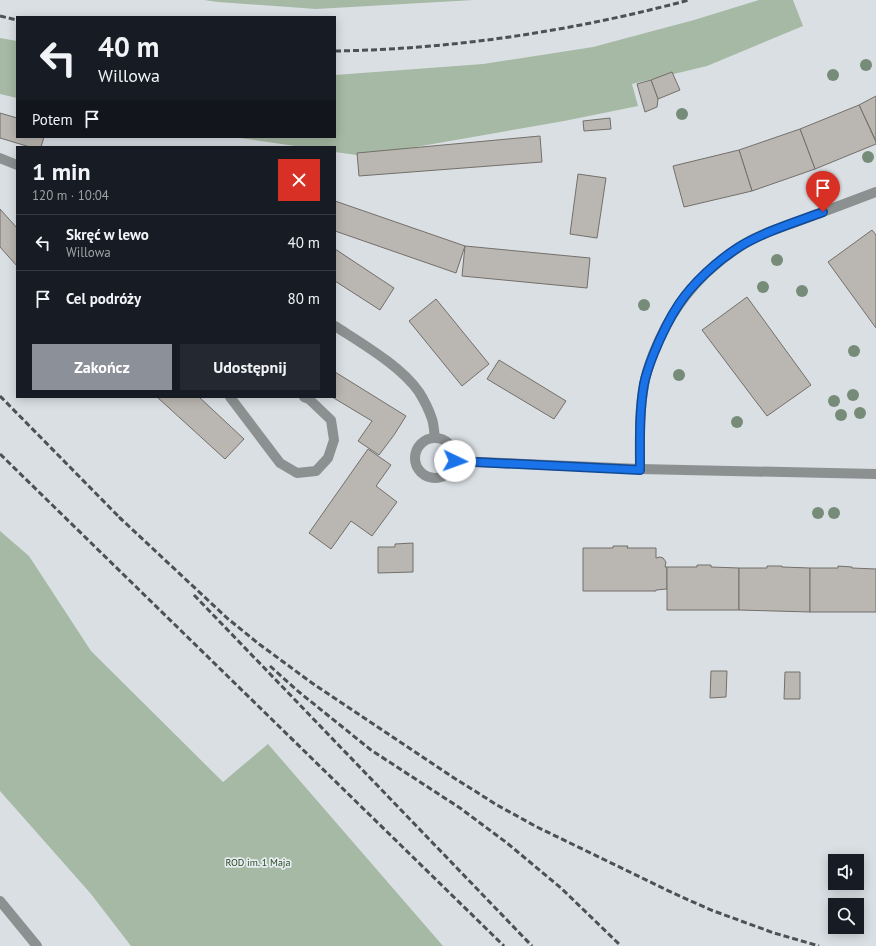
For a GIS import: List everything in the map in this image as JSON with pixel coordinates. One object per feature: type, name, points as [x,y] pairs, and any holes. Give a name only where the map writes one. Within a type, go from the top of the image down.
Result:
[{"type":"street","points":[[0,158],[16,165]]},
{"type":"street","points":[[640,470],[640,405],[644,382],[660,338],[680,303],[691,289],[704,274],[739,247],[787,225],[876,192]]},
{"type":"street","points":[[336,327],[392,366],[407,379],[418,392],[426,406],[433,421],[435,438]]},
{"type":"street","points":[[231,398],[280,463],[297,473],[316,471],[328,458],[334,440],[331,420],[306,398]]},
{"type":"street","points":[[430,438],[435,438],[440,438],[449,443],[454,451],[455,461],[451,470],[443,476],[438,477],[428,476],[420,470],[416,462],[416,452],[422,443],[430,438]]},
{"type":"street","points":[[455,461],[640,470],[876,474]]},
{"type":"street","points":[[0,901],[37,946]]},
{"type":"green space","points":[[204,0],[474,0],[316,9]]},
{"type":"green space","points":[[759,0],[793,0],[803,26],[707,66],[632,84],[638,106],[564,121],[364,156],[336,152],[336,146],[295,146],[240,138],[336,138],[336,75],[483,64],[593,47],[694,20]]},
{"type":"green space","points":[[0,38],[16,41],[16,98],[0,94]]},
{"type":"green space","name":"ROD im. 1 Maja","points":[[0,531],[29,556],[91,651],[223,782],[268,744],[443,946],[131,946],[91,894],[0,791]]},
{"type":"building","points":[[672,72],[680,90],[658,99],[651,80]]},
{"type":"building","points":[[651,80],[658,99],[657,107],[645,112],[637,84]]},
{"type":"building","points":[[876,96],[876,141],[859,105]]},
{"type":"building","points":[[859,105],[876,144],[815,169],[800,129]]},
{"type":"building","points":[[0,113],[16,118],[16,138],[44,138],[41,146],[27,146],[0,138]]},
{"type":"building","points":[[610,118],[611,129],[584,131],[583,121]]},
{"type":"building","points":[[800,129],[815,169],[752,191],[739,150]]},
{"type":"building","points":[[540,136],[542,162],[359,176],[357,153]]},
{"type":"building","points":[[739,150],[752,191],[684,207],[673,166]]},
{"type":"building","points":[[578,174],[606,178],[597,238],[570,234]]},
{"type":"building","points":[[336,201],[465,246],[456,273],[336,231]]},
{"type":"building","points":[[0,209],[16,227],[16,265],[0,247]]},
{"type":"building","points":[[872,230],[876,235],[876,328],[828,262]]},
{"type":"building","points":[[465,246],[590,258],[587,288],[462,276]]},
{"type":"building","points":[[336,250],[394,288],[380,310],[336,282]]},
{"type":"building","points":[[747,297],[811,385],[767,416],[702,330]]},
{"type":"building","points":[[436,299],[489,364],[462,386],[409,321]]},
{"type":"building","points":[[499,360],[566,401],[554,419],[487,379]]},
{"type":"building","points":[[336,373],[406,416],[379,455],[358,441],[372,421],[334,398],[336,398]]},
{"type":"building","points":[[158,398],[200,398],[244,439],[225,459]]},
{"type":"building","points":[[368,449],[391,465],[376,486],[397,502],[372,536],[351,521],[331,549],[309,533]]},
{"type":"building","points":[[413,543],[413,572],[378,573],[378,547],[395,547],[395,544]]},
{"type":"building","points":[[613,546],[628,546],[627,548],[656,548],[656,558],[663,558],[666,562],[667,589],[656,591],[583,591],[583,548],[613,548]]},
{"type":"building","points":[[697,565],[739,568],[739,610],[667,610],[667,567],[697,567]]},
{"type":"building","points":[[767,566],[810,568],[810,612],[739,610],[739,568],[767,568]]},
{"type":"building","points":[[838,566],[876,569],[876,612],[810,612],[810,568],[838,568]]},
{"type":"building","points":[[711,671],[727,671],[726,697],[710,698]]},
{"type":"building","points":[[785,672],[800,672],[800,699],[784,699]]},
{"type":"railway","points":[[336,51],[425,47],[514,36],[602,21],[689,0]]},
{"type":"railway","points":[[0,16],[16,20]]},
{"type":"railway","points":[[0,396],[122,520]]},
{"type":"railway","points":[[0,454],[504,946]]},
{"type":"railway","points":[[119,517],[227,618],[259,644],[312,683],[497,805],[537,827],[711,910],[774,933],[819,946]]},
{"type":"railway","points":[[194,595],[532,946]]},
{"type":"railway","points":[[270,666],[299,692],[371,750],[460,808],[507,843],[561,888],[621,946]]},
{"type":"route","points":[[455,461],[640,470],[640,405],[644,382],[660,338],[680,303],[704,274],[739,247],[787,225],[823,212]]}]
